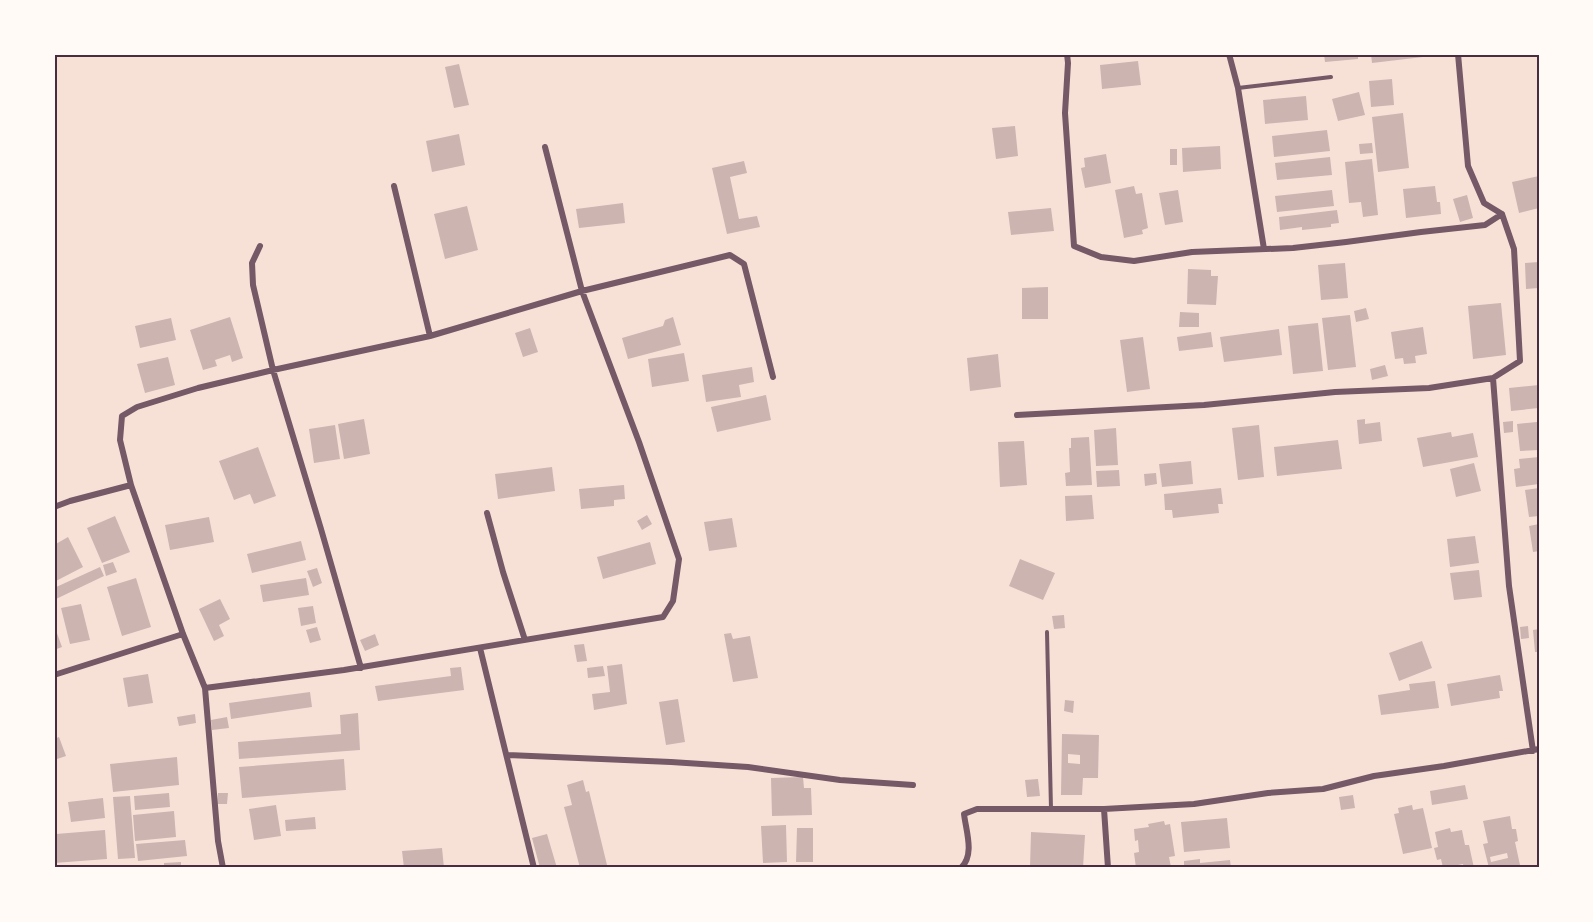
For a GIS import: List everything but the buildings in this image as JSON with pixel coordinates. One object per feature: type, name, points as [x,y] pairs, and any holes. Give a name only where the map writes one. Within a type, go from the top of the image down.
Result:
[{"type":"street","points":[[1067,54],[1065,113],[1074,246],[1101,257],[1134,261],[1192,252],[1346,242],[1485,225],[1502,214]]},
{"type":"street","points":[[1229,54],[1238,88],[1264,249]]},
{"type":"street","points":[[1017,415],[1204,405],[1335,392],[1430,388],[1493,378],[1520,362],[1514,249],[1502,214],[1484,203],[1468,166],[1458,54]]},
{"type":"street","points":[[205,688],[361,668],[663,617],[673,601],[679,559],[639,442],[582,291],[546,147]]},
{"type":"street","points":[[394,186],[430,336]]},
{"type":"street","points":[[260,246],[252,263],[253,285],[273,370],[361,668]]},
{"type":"street","points":[[223,868],[218,841],[205,688],[183,634],[131,485],[120,440],[122,416],[137,407],[198,388],[430,336],[582,291],[730,255],[744,264],[773,377]]},
{"type":"street","points":[[961,868],[967,863],[969,853],[964,814],[977,809],[1104,810],[1194,804],[1268,793],[1323,789],[1374,776],[1536,750],[1509,586],[1493,378]]},
{"type":"street","points":[[54,507],[131,485]]},
{"type":"street","points":[[488,513],[503,572],[525,640]]},
{"type":"street","points":[[54,675],[183,634]]},
{"type":"street","points":[[480,648],[534,868]]},
{"type":"street","points":[[507,755],[748,767],[840,780],[913,785]]},
{"type":"street","points":[[1104,810],[1108,868]]},
{"type":"lane","points":[[1238,88],[1331,77]]},
{"type":"lane","points":[[1047,632],[1051,810]]}]
